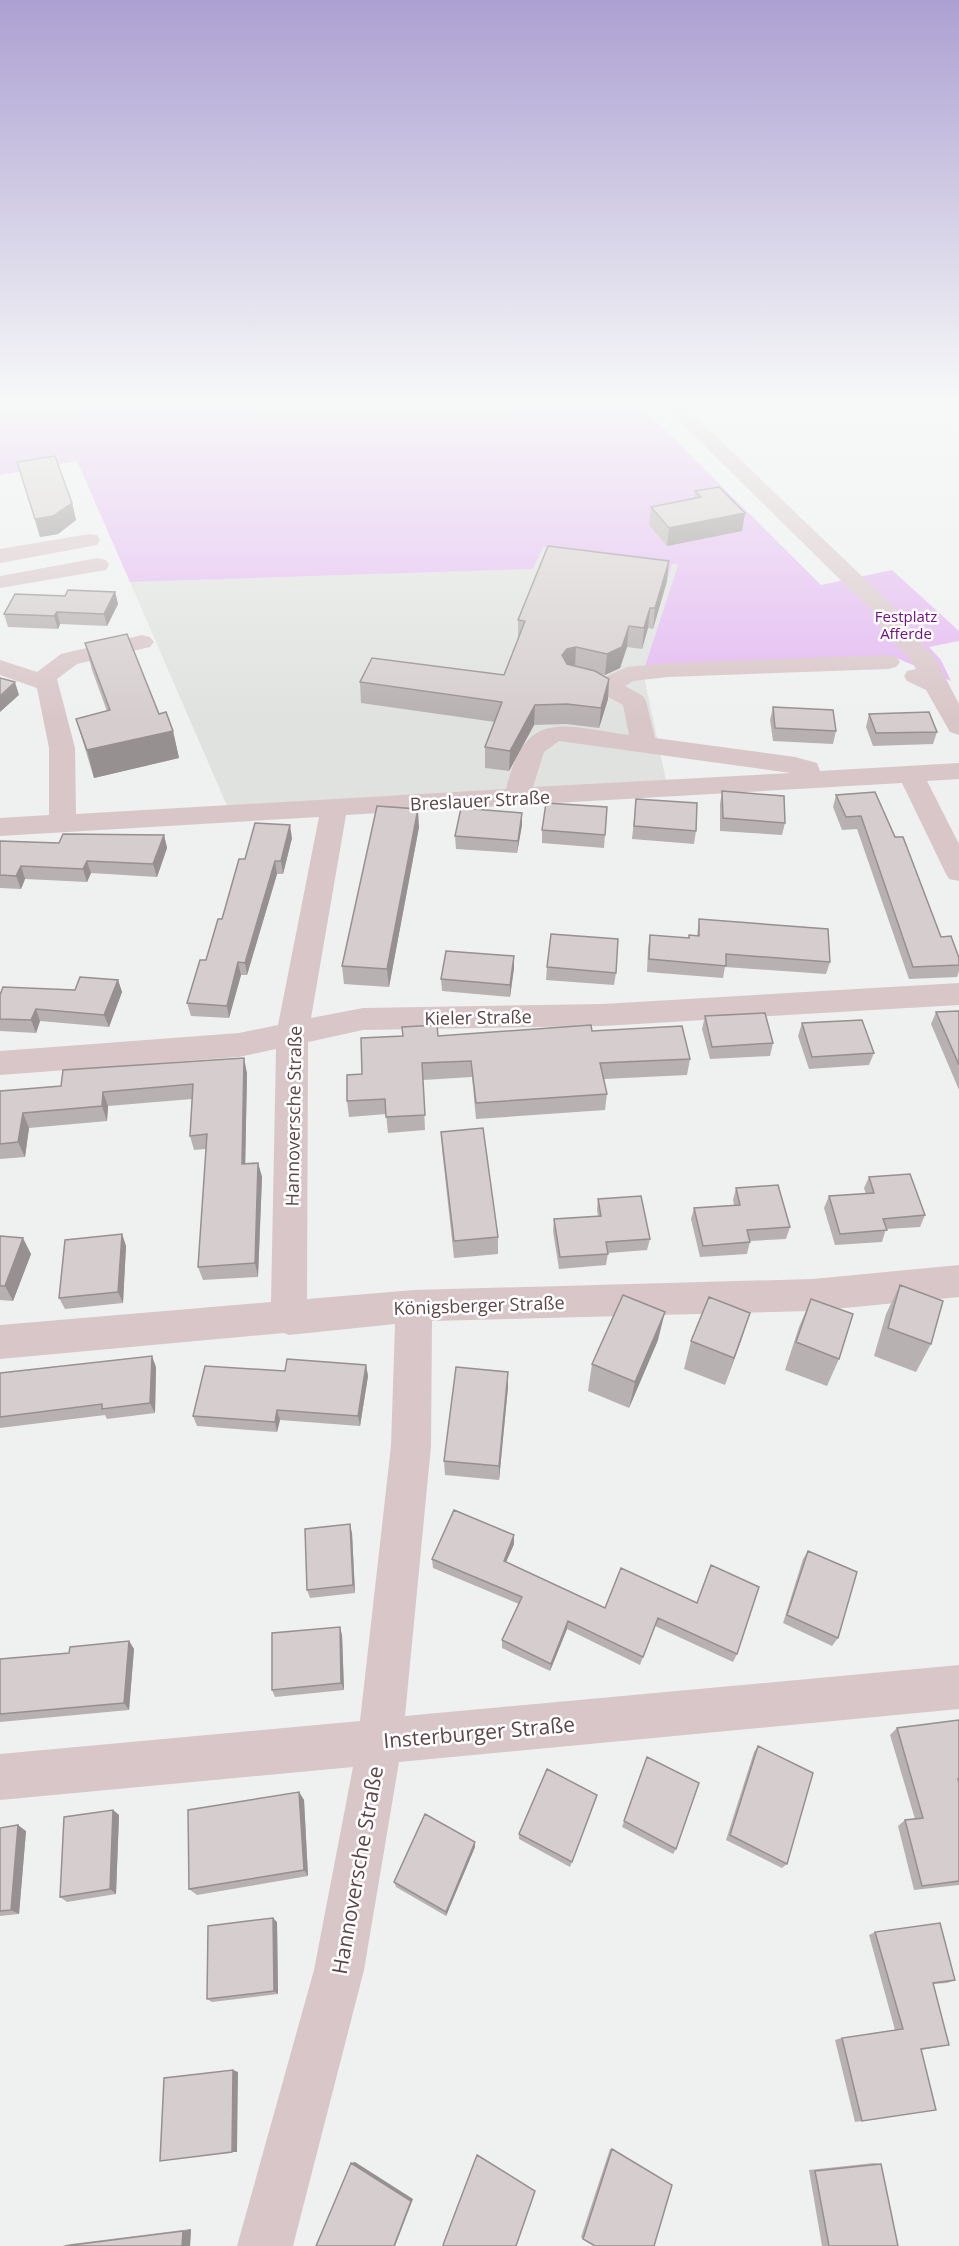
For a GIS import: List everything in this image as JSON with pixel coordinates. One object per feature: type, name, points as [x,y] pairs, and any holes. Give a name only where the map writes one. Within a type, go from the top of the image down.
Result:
[{"type":"street","points":[[779,509],[882,608],[893,628],[923,658],[959,727]]},
{"type":"street","points":[[0,556],[89,540]]},
{"type":"street","points":[[1,585],[98,564]]},
{"type":"street","points":[[854,641],[888,662],[936,685]]},
{"type":"street","points":[[41,680],[69,659],[142,642]]},
{"type":"street","points":[[607,687],[627,674],[668,670],[888,662]]},
{"type":"street","points":[[0,668],[48,684],[62,748],[63,824]]},
{"type":"street","points":[[575,677],[607,687],[633,701],[640,720],[643,744]]},
{"type":"street","points":[[517,798],[533,745],[545,735],[557,733],[795,765],[838,779]]},
{"type":"street","name":"Breslauer Straße","points":[[0,827],[959,771]]},
{"type":"street","points":[[912,775],[959,873]]},
{"type":"street","name":"Hannoversche Straße","points":[[289,1319],[292,1035],[334,808]]},
{"type":"street","name":"Kieler Straße","points":[[0,1062],[239,1045],[363,1019],[603,1015],[959,994]]},
{"type":"street","name":"Königsberger Straße","points":[[0,1342],[289,1319],[414,1306],[813,1295],[959,1281]]},
{"type":"street","name":"Hannoversche Straße","points":[[265,2246],[339,1970],[380,1741],[411,1446],[414,1306]]},
{"type":"street","name":"Insterburger Straße","points":[[0,1777],[959,1687]]},
{"type":"shaded area","points":[[542,547],[678,565],[643,672],[668,790],[231,815],[130,582],[533,569]]},
{"type":"green space","name":"Festplatz Afferde","points":[[98,509],[744,509],[821,585],[892,570],[959,631],[959,641],[929,647],[941,660],[951,681],[894,657],[643,672],[678,565],[672,564],[667,581],[570,551],[543,547],[533,569],[130,582]]},
{"type":"building","points":[[32,509],[64,509],[53,516],[35,519]]},
{"type":"building","points":[[653,509],[741,509],[745,513],[669,528]]},
{"type":"building","points":[[548,546],[669,561],[655,608],[650,608],[644,628],[629,626],[622,647],[607,654],[576,647],[567,649],[562,655],[567,664],[595,671],[609,679],[601,708],[567,704],[535,705],[510,751],[485,747],[502,702],[360,682],[372,658],[504,675],[525,621],[518,620]]},
{"type":"building","points":[[68,590],[115,592],[104,614],[57,612],[54,616],[4,614],[15,594],[65,596]]},
{"type":"building","points":[[127,634],[159,714],[166,712],[173,731],[87,750],[76,719],[110,710],[85,643]]},
{"type":"building","points":[[0,678],[15,682],[0,696]]},
{"type":"building","points":[[773,707],[833,710],[836,731],[775,728]]},
{"type":"building","points":[[929,712],[937,732],[876,733],[869,714]]},
{"type":"building","points":[[722,791],[784,796],[785,823],[723,818]]},
{"type":"building","points":[[875,792],[895,837],[903,837],[941,937],[951,936],[959,958],[959,965],[913,967],[861,816],[846,817],[836,795]]},
{"type":"building","points":[[636,799],[697,803],[696,831],[634,826]]},
{"type":"building","points":[[546,803],[607,807],[605,835],[542,830]]},
{"type":"building","points":[[377,806],[418,809],[387,969],[342,966]]},
{"type":"building","points":[[461,808],[522,813],[518,841],[455,836]]},
{"type":"building","points":[[255,823],[290,825],[281,861],[275,861],[245,963],[238,962],[227,1006],[187,1003],[200,960],[206,960],[218,919],[222,919],[239,859],[245,859]]},
{"type":"building","points":[[63,834],[164,835],[153,864],[87,861],[83,869],[21,866],[16,876],[0,875],[0,841],[59,843]]},
{"type":"building","points":[[699,919],[828,929],[830,962],[726,954],[726,966],[649,959],[650,935],[689,938],[689,935],[699,936]]},
{"type":"building","points":[[551,934],[618,939],[616,973],[547,967]]},
{"type":"building","points":[[446,951],[514,956],[510,985],[441,979]]},
{"type":"building","points":[[80,977],[118,980],[104,1015],[36,1009],[31,1020],[0,1019],[0,995],[3,987],[75,990]]},
{"type":"building","points":[[959,1011],[959,1065],[936,1012]]},
{"type":"building","points":[[765,1013],[773,1043],[712,1047],[705,1016]]},
{"type":"building","points":[[862,1020],[874,1053],[812,1057],[802,1023]]},
{"type":"building","points":[[437,1025],[438,1036],[591,1025],[592,1031],[682,1026],[690,1059],[600,1063],[607,1094],[476,1103],[471,1061],[422,1063],[425,1115],[386,1117],[385,1099],[347,1101],[347,1075],[362,1074],[361,1038],[403,1036],[402,1027]]},
{"type":"building","points":[[244,1058],[242,1164],[258,1163],[255,1263],[198,1267],[207,1134],[190,1136],[193,1084],[103,1092],[102,1106],[23,1113],[18,1142],[0,1144],[0,1091],[61,1086],[63,1070]]},
{"type":"building","points":[[483,1128],[498,1237],[454,1241],[441,1132]]},
{"type":"building","points":[[910,1174],[925,1215],[883,1219],[887,1230],[840,1234],[829,1196],[874,1193],[869,1177]]},
{"type":"building","points":[[778,1185],[790,1227],[747,1230],[750,1242],[703,1246],[694,1208],[740,1205],[736,1188]]},
{"type":"building","points":[[641,1196],[650,1239],[606,1242],[608,1254],[560,1257],[554,1219],[601,1216],[598,1199]]},
{"type":"building","points":[[122,1234],[118,1292],[59,1298],[65,1240]]},
{"type":"building","points":[[0,1236],[23,1238],[5,1286],[0,1286]]},
{"type":"building","points":[[900,1285],[943,1301],[931,1344],[888,1328]]},
{"type":"building","points":[[623,1295],[665,1312],[635,1382],[592,1364]]},
{"type":"building","points":[[709,1297],[750,1313],[734,1358],[691,1341]]},
{"type":"building","points":[[811,1299],[853,1314],[839,1359],[796,1342]]},
{"type":"building","points":[[152,1356],[150,1403],[102,1409],[102,1404],[0,1417],[0,1373]]},
{"type":"building","points":[[287,1359],[366,1365],[358,1416],[277,1410],[275,1422],[193,1416],[205,1366],[285,1371]]},
{"type":"building","points":[[456,1367],[508,1372],[499,1466],[444,1461]]},
{"type":"building","points":[[454,1510],[514,1535],[504,1561],[605,1608],[621,1568],[697,1603],[711,1565],[759,1587],[737,1654],[658,1618],[643,1657],[568,1621],[551,1664],[502,1640],[522,1597],[432,1559]]},
{"type":"building","points":[[350,1524],[353,1585],[307,1590],[305,1529]]},
{"type":"building","points":[[808,1551],[857,1572],[838,1638],[787,1615]]},
{"type":"building","points":[[340,1627],[341,1683],[272,1690],[272,1633]]},
{"type":"building","points":[[129,1641],[124,1703],[0,1714],[0,1659],[69,1653],[70,1647]]},
{"type":"building","points":[[959,1720],[959,1881],[922,1886],[905,1820],[923,1818],[897,1728]]},
{"type":"building","points":[[758,1746],[813,1773],[787,1864],[730,1835]]},
{"type":"building","points":[[647,1757],[699,1783],[676,1849],[624,1821]]},
{"type":"building","points":[[547,1769],[597,1795],[572,1862],[519,1834]]},
{"type":"building","points":[[299,1792],[304,1870],[189,1889],[188,1810]]},
{"type":"building","points":[[113,1810],[110,1889],[60,1897],[64,1817]]},
{"type":"building","points":[[425,1814],[475,1842],[446,1912],[394,1882]]},
{"type":"building","points":[[18,1825],[11,1910],[0,1911],[0,1828]]},
{"type":"building","points":[[273,1918],[274,1991],[207,1999],[208,1926]]},
{"type":"building","points":[[940,1923],[955,1980],[933,1983],[949,2045],[921,2049],[936,2110],[862,2121],[842,2038],[903,2029],[875,1932]]},
{"type":"building","points":[[233,2070],[232,2152],[160,2161],[164,2078]]},
{"type":"building","points":[[612,2149],[672,2185],[654,2246],[595,2246],[583,2239]]},
{"type":"building","points":[[477,2155],[535,2191],[516,2246],[443,2245]]},
{"type":"building","points":[[351,2163],[411,2201],[394,2246],[316,2246]]},
{"type":"building","points":[[881,2164],[898,2246],[829,2246],[815,2171]]},
{"type":"building","points":[[183,2231],[182,2246],[65,2246]]}]
